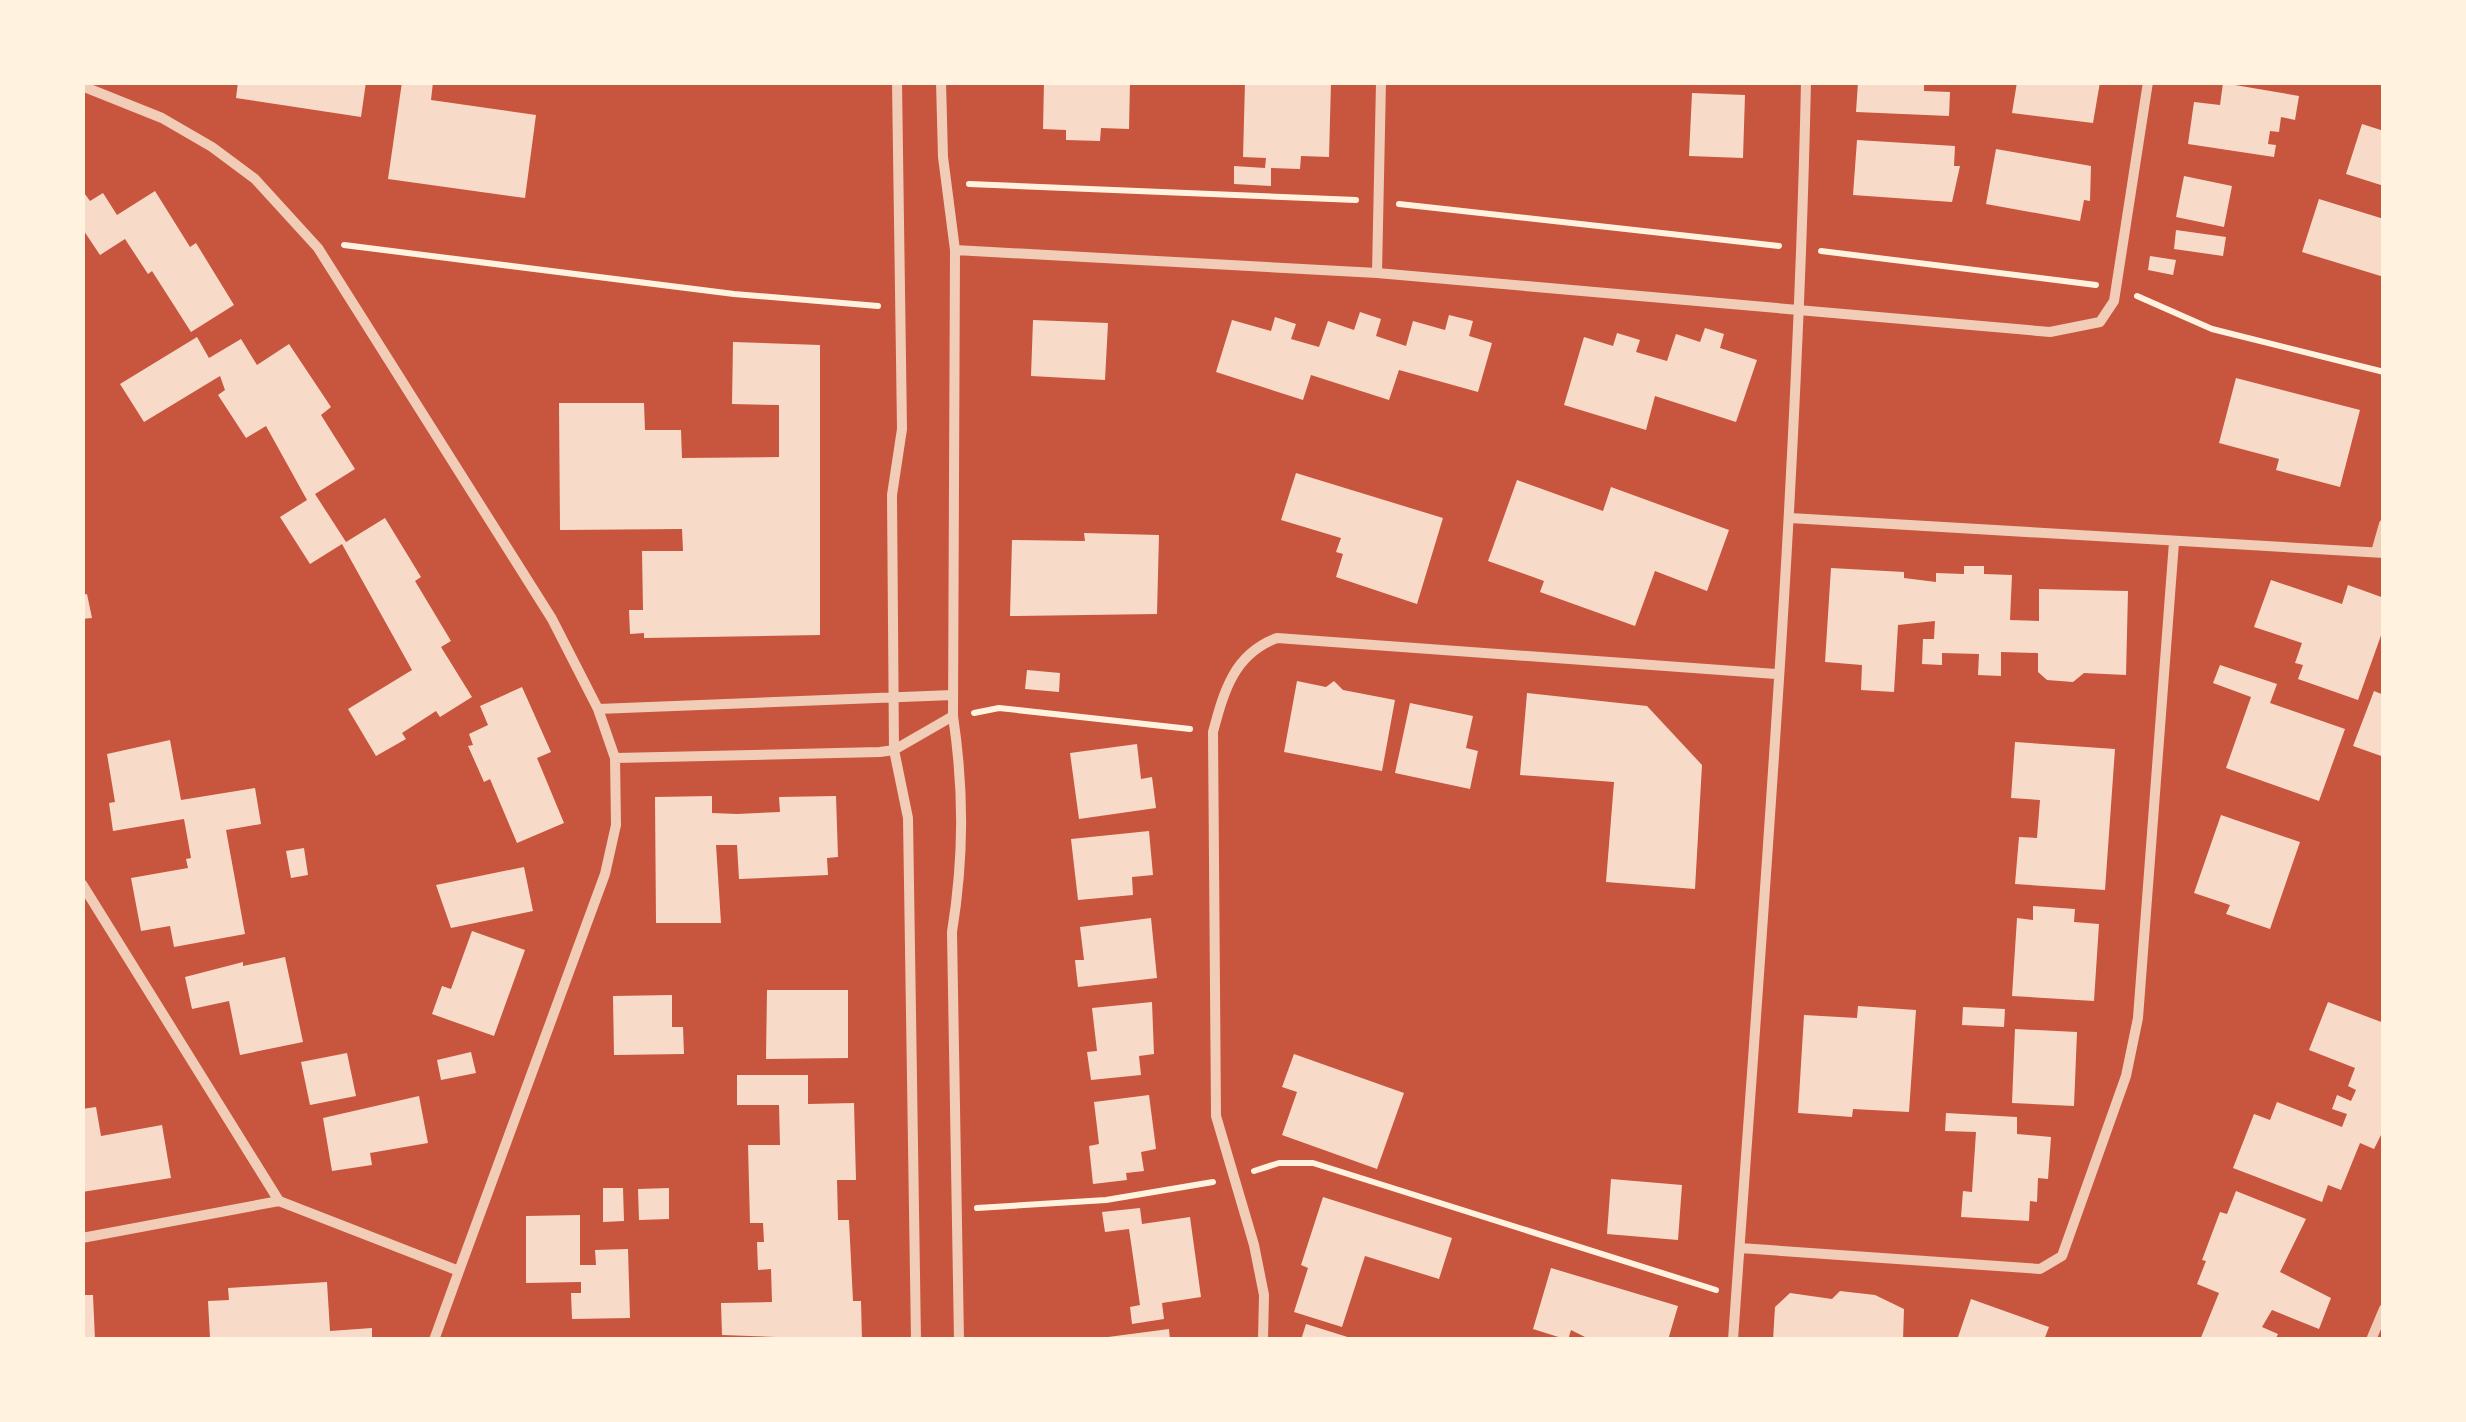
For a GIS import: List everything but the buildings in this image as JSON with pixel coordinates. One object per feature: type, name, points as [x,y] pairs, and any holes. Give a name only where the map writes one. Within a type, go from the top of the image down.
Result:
[{"type":"street","points":[[898,82],[902,429],[892,495],[894,750],[908,818],[916,1340]]},
{"type":"street","points":[[942,82],[955,250],[953,716],[963,783],[962,878],[952,932],[959,1340]]},
{"type":"street","points":[[1377,274],[1381,82]]},
{"type":"street","points":[[1733,1340],[1776,674],[1790,518],[1802,311],[1806,82]]},
{"type":"street","points":[[955,250],[1377,274],[2050,332],[2080,329],[2108,315],[2117,288],[2148,82]]},
{"type":"street","points":[[82,86],[162,118],[212,147],[255,180],[318,248],[552,619],[598,709],[615,758],[616,825],[605,874],[434,1340]]},
{"type":"street","points":[[1790,518],[2380,552],[2384,524]]},
{"type":"street","points":[[1740,1248],[2040,1269],[2052,1266],[2062,1256],[2126,1076],[2138,1018],[2174,542]]},
{"type":"street","points":[[1262,1340],[1264,1296],[1254,1245],[1216,1116],[1213,732],[1234,672],[1247,653],[1277,638],[1776,674]]},
{"type":"street","points":[[598,709],[953,694]]},
{"type":"street","points":[[615,758],[894,750],[953,716]]},
{"type":"street","points":[[82,884],[279,1201]]},
{"type":"street","points":[[82,1238],[279,1201],[459,1271]]},
{"type":"street","points":[[2371,1340],[2384,1309]]},
{"type":"path","points":[[947,184],[1378,201],[1803,248],[2117,288],[2212,329],[2384,372]]},
{"type":"path","points":[[318,248],[359,244],[734,294],[879,306]]},
{"type":"path","points":[[953,716],[999,708],[1213,732]]},
{"type":"path","points":[[958,1210],[1106,1200],[1233,1178],[1279,1163],[1313,1163],[1736,1296]]}]
